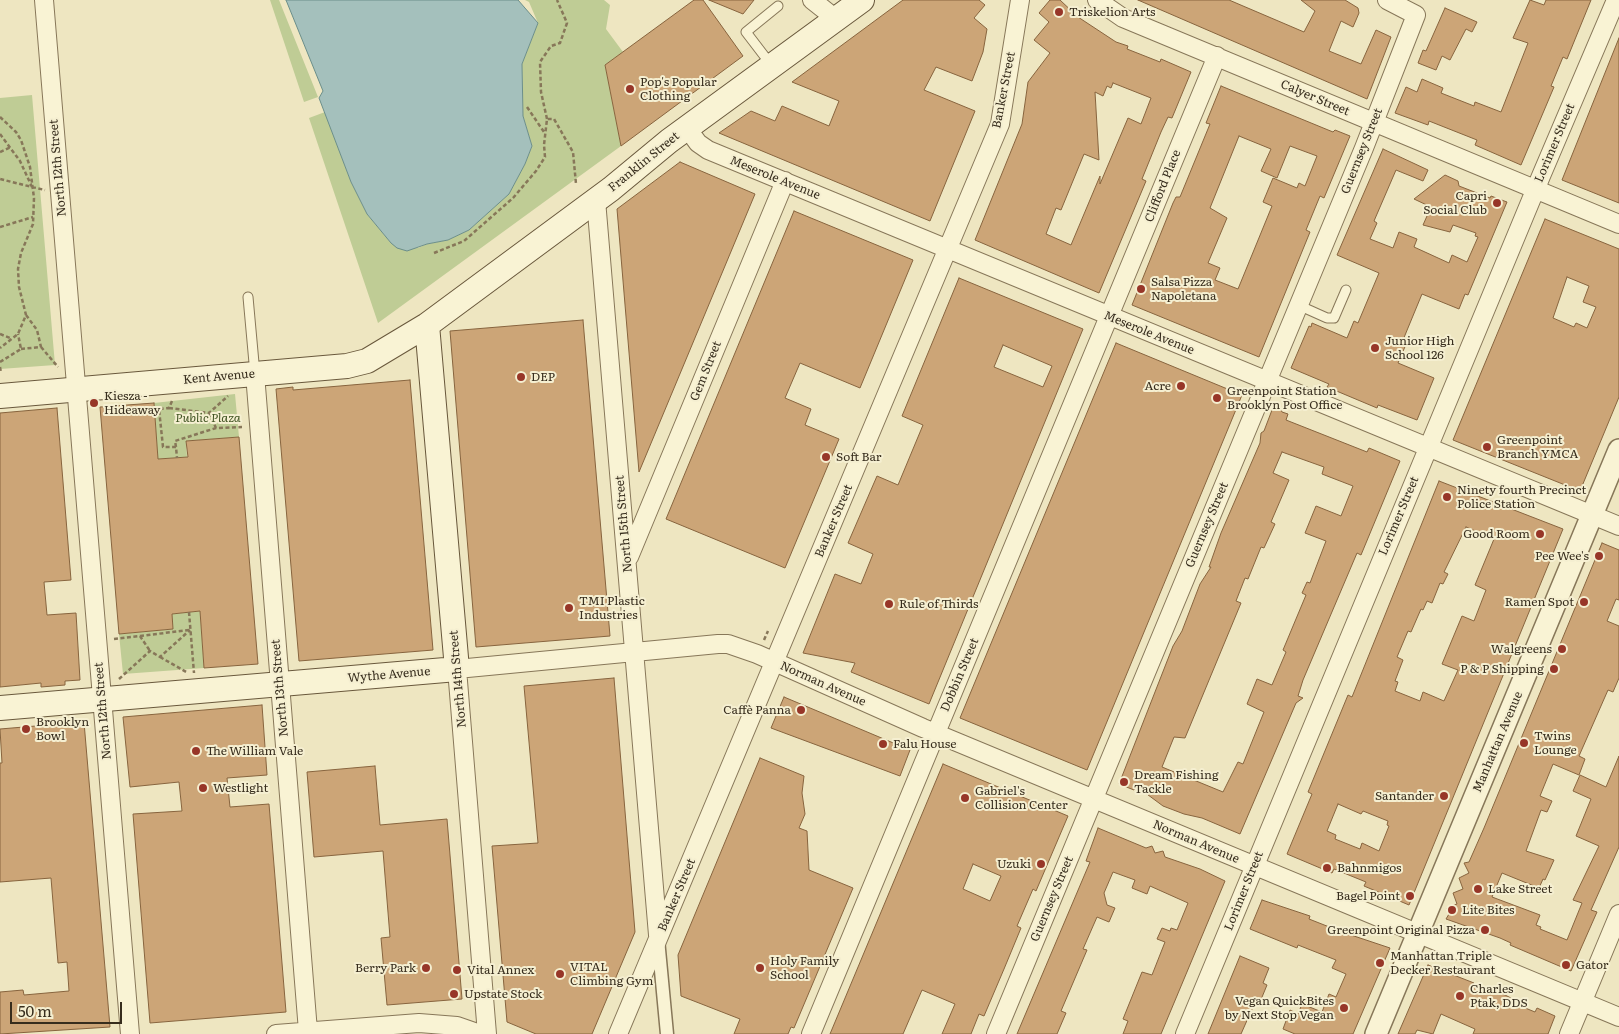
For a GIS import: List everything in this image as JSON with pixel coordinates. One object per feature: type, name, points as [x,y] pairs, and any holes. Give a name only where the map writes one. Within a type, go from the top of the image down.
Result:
[{"type":"main road","name":"Franklin Street","points":[[428,325],[596,200],[687,128],[862,0]]},
{"type":"main road","name":"Kent Avenue","points":[[0,384],[76,389],[362,363],[378,356],[428,325]]},
{"type":"main road","name":"North 14th Street","points":[[428,325],[457,669]]},
{"type":"main road","name":"Wythe Avenue","points":[[0,708],[457,669]]},
{"type":"street","name":"North 12th Street","points":[[44,0],[130,1034]]},
{"type":"street","points":[[812,0],[836,19]]},
{"type":"street","name":"Banker Street","points":[[618,1034],[1000,124],[1020,0]]},
{"type":"street","name":"Calyer Street","points":[[1097,0],[1118,16],[1619,224]]},
{"type":"street","name":"Guernsey Street","points":[[996,1034],[1267,381],[1416,15],[1387,0]]},
{"type":"street","name":"Lorimer Street","points":[[1185,1034],[1616,0]]},
{"type":"street","name":"Clifford Place","points":[[1109,316],[1216,56]]},
{"type":"street","name":"Meserole Avenue","points":[[687,128],[698,143],[708,150],[1619,526]]},
{"type":"street","name":"Gem Street","points":[[628,560],[785,181]]},
{"type":"street","name":"North 15th Street","points":[[596,200],[628,560],[658,938]]},
{"type":"street","name":"Dobbin Street","points":[[811,1034],[1109,316]]},
{"type":"street","name":"North 13th Street","points":[[255,374],[308,1031]]},
{"type":"street","name":"Manhattan Avenue","points":[[1376,1034],[1619,450]]},
{"type":"street","name":"Wythe Avenue","points":[[457,669],[728,644],[757,654],[775,663]]},
{"type":"street","name":"Norman Avenue","points":[[775,663],[936,734],[1619,1017]]},
{"type":"street","name":"North 14th Street","points":[[457,669],[487,1034]]},
{"type":"street","points":[[1569,1034],[1619,914]]},
{"type":"street","points":[[658,938],[667,1034]]},
{"type":"street","points":[[276,1034],[419,1023],[457,1026],[480,1034]]},
{"type":"lane","points":[[772,66],[746,32],[778,6]]},
{"type":"lane","points":[[1298,305],[1327,318],[1334,318],[1346,290]]},
{"type":"lane","points":[[248,297],[255,374]]},
{"type":"path","points":[[434,253],[464,241],[514,198],[545,157],[547,119],[541,92],[540,62],[551,46],[560,43],[568,23],[557,0]]},
{"type":"path","points":[[527,107],[545,133]]},
{"type":"path","points":[[0,117],[11,126],[20,140],[30,167],[34,217],[18,269],[19,287],[26,315],[37,330],[41,347],[60,368]]},
{"type":"path","points":[[547,119],[554,119],[573,152],[576,184]]},
{"type":"path","points":[[0,134],[11,147],[32,187]]},
{"type":"path","points":[[0,152],[11,147]]},
{"type":"path","points":[[0,180],[45,190]]},
{"type":"path","points":[[0,227],[34,217]]},
{"type":"path","points":[[21,349],[18,334],[26,315]]},
{"type":"path","points":[[0,334],[11,338]]},
{"type":"path","points":[[0,348],[18,334]]},
{"type":"path","points":[[0,362],[21,349],[41,347]]},
{"type":"path","points":[[0,367],[0,384]]},
{"type":"path","points":[[176,447],[163,447],[159,409],[169,408],[208,413],[233,392]]},
{"type":"path","points":[[169,408],[173,397]]},
{"type":"path","points":[[208,413],[216,428]]},
{"type":"path","points":[[177,458],[175,441],[216,428],[242,427]]},
{"type":"path","points":[[140,636],[150,651],[194,676],[189,612]]},
{"type":"path","points":[[114,639],[190,630]]},
{"type":"path","points":[[160,656],[190,630]]},
{"type":"path","points":[[118,680],[150,651]]},
{"type":"green space","points":[[270,0],[279,0],[318,97],[304,102]]},
{"type":"green space","points":[[525,0],[604,0],[610,5],[606,29],[623,52],[605,65],[621,146],[378,323],[309,118],[325,112],[351,182],[367,214],[391,243],[418,248],[427,244],[448,240],[469,230],[509,194],[532,146],[523,116],[522,64],[538,23],[529,2]]},
{"type":"green space","points":[[32,95],[55,365],[0,369],[0,98]]},
{"type":"green space","name":"Public Plaza","points":[[235,394],[239,437],[186,441],[187,457],[158,459],[154,403]]},
{"type":"green space","points":[[200,611],[204,668],[123,674],[119,634],[173,629],[172,614]]},
{"type":"water","points":[[286,0],[518,0],[538,23],[522,64],[523,116],[532,146],[509,194],[469,230],[448,240],[427,244],[407,251],[397,248],[391,243],[367,214],[351,182],[319,98],[323,91]]},
{"type":"building","points":[[694,0],[703,0],[743,56],[621,146],[605,65]]},
{"type":"building","points":[[709,0],[754,0],[743,14]]},
{"type":"building","points":[[903,0],[979,0],[985,5],[974,18],[987,29],[983,52],[972,81],[936,67],[924,90],[975,111],[930,221],[719,133],[751,111],[775,121],[782,106],[829,126],[839,101],[792,82]]},
{"type":"building","points":[[1050,0],[1060,0],[1078,17],[1116,42],[1128,46],[1127,49],[1160,62],[1161,59],[1191,72],[1172,118],[1168,117],[1161,132],[1142,179],[1146,181],[1099,293],[975,240],[1022,124],[1028,82],[1050,53],[1034,40],[1049,22],[1039,13]],"holes":[[[1113,83],[1151,98],[1141,124],[1128,118],[1100,184],[1100,176],[1071,245],[1046,234],[1056,208],[1061,210],[1084,154],[1099,160],[1095,92],[1103,96],[1107,86],[1111,88]]]},
{"type":"building","points":[[1138,0],[1229,0],[1304,32],[1315,11],[1301,0],[1345,0],[1358,8],[1359,13],[1353,27],[1341,21],[1329,51],[1361,64],[1376,30],[1391,37],[1367,99]]},
{"type":"building","points":[[1530,0],[1544,5],[1546,0],[1591,0],[1567,59],[1563,57],[1551,86],[1554,87],[1521,165],[1475,145],[1477,140],[1429,121],[1428,125],[1395,113],[1406,87],[1417,92],[1422,79],[1443,88],[1441,93],[1474,106],[1475,102],[1501,112],[1528,43],[1513,38]]},
{"type":"building","points":[[1445,8],[1477,22],[1472,32],[1466,29],[1450,60],[1442,56],[1436,70],[1418,63],[1423,50],[1426,51]]},
{"type":"building","points":[[1619,38],[1619,203],[1562,180]]},
{"type":"building","points":[[1221,86],[1333,132],[1335,130],[1350,136],[1324,198],[1320,196],[1306,230],[1310,232],[1259,357],[1132,305],[1173,203],[1176,197],[1180,197],[1210,124],[1206,123]],"holes":[[[1239,136],[1271,149],[1261,171],[1277,178],[1290,146],[1317,156],[1305,186],[1299,183],[1297,188],[1273,178],[1263,202],[1272,206],[1238,289],[1215,280],[1220,268],[1208,263],[1227,218],[1210,208]]]},
{"type":"building","points":[[1383,149],[1428,170],[1423,181],[1396,170],[1374,221],[1377,223],[1370,239],[1393,248],[1399,232],[1417,239],[1414,247],[1449,263],[1452,255],[1467,262],[1478,237],[1475,236],[1476,233],[1453,225],[1450,232],[1423,225],[1431,207],[1414,199],[1445,175],[1458,181],[1459,186],[1490,198],[1491,196],[1507,202],[1468,295],[1465,294],[1459,309],[1422,294],[1403,340],[1407,342],[1398,363],[1434,378],[1417,420],[1378,405],[1377,408],[1327,387],[1329,384],[1291,368],[1312,323],[1347,338],[1354,321],[1358,323],[1379,273],[1337,255]]},
{"type":"building","points":[[680,162],[755,194],[639,472],[617,209]]},
{"type":"building","points":[[794,211],[913,260],[860,388],[800,363],[785,398],[811,409],[805,425],[839,439],[785,568],[666,519]]},
{"type":"building","points":[[1545,219],[1619,249],[1619,397],[1580,491],[1453,440]],"holes":[[[1567,277],[1589,286],[1583,302],[1596,307],[1587,328],[1576,323],[1574,327],[1553,318]]]},
{"type":"building","points":[[959,278],[1083,329],[929,704],[851,672],[855,663],[803,653],[835,574],[861,584],[873,554],[848,543],[877,476],[898,485],[923,425],[902,416]],"holes":[[[1003,345],[1052,366],[1043,387],[994,367]]]},
{"type":"building","points":[[583,320],[610,636],[476,647],[450,331]]},
{"type":"building","points":[[1116,343],[1242,395],[1087,770],[960,718]]},
{"type":"building","points":[[410,380],[433,650],[299,661],[276,389],[293,387],[293,390]]},
{"type":"building","points":[[154,403],[158,459],[188,457],[186,441],[239,437],[258,664],[204,668],[200,611],[172,614],[173,629],[119,634],[100,407]]},
{"type":"building","points":[[1279,407],[1282,412],[1288,414],[1286,420],[1367,452],[1369,448],[1400,461],[1361,555],[1357,553],[1303,680],[1298,696],[1303,698],[1296,703],[1240,834],[1202,818],[1163,806],[1136,786],[1134,790],[1119,784],[1173,646],[1182,631],[1200,584],[1211,567],[1209,567],[1221,533],[1260,443],[1261,433],[1264,431],[1272,410]],"holes":[[[1282,452],[1324,467],[1322,474],[1353,486],[1341,516],[1316,506],[1305,533],[1326,541],[1310,583],[1307,582],[1302,593],[1306,595],[1283,650],[1286,652],[1272,685],[1257,679],[1247,704],[1264,712],[1243,764],[1238,762],[1223,792],[1162,767],[1174,737],[1185,738],[1241,603],[1236,601],[1245,578],[1248,579],[1261,547],[1264,548],[1275,524],[1271,522],[1289,480],[1273,473]]]},
{"type":"building","points":[[57,408],[71,580],[44,582],[47,615],[76,613],[80,680],[65,681],[65,685],[41,687],[41,683],[0,687],[0,413]]},
{"type":"building","points":[[1439,481],[1563,529],[1409,905],[1364,886],[1366,882],[1334,869],[1332,873],[1287,854],[1312,794],[1308,792],[1348,695],[1352,697]],"holes":[[[1466,527],[1494,539],[1475,585],[1486,590],[1474,621],[1462,616],[1442,664],[1458,670],[1444,701],[1423,692],[1420,701],[1395,691],[1398,682],[1395,681],[1403,660],[1397,657],[1408,631],[1411,632],[1421,609],[1423,610],[1427,601],[1432,603],[1440,583],[1443,584],[1448,574],[1444,572]],[[1338,804],[1361,814],[1363,811],[1388,821],[1387,825],[1389,826],[1379,851],[1362,843],[1360,849],[1335,839],[1336,835],[1327,831]]]},
{"type":"building","points":[[1602,543],[1619,550],[1619,600],[1616,599],[1607,621],[1619,626],[1619,678],[1613,692],[1608,690],[1579,756],[1585,759],[1579,775],[1553,764],[1540,796],[1552,801],[1547,812],[1541,810],[1526,851],[1554,860],[1545,880],[1543,879],[1539,888],[1502,873],[1492,897],[1540,915],[1536,925],[1541,927],[1540,929],[1567,940],[1582,903],[1573,900],[1599,846],[1576,836],[1591,799],[1573,791],[1580,775],[1606,787],[1619,756],[1619,847],[1591,910],[1597,912],[1571,971],[1510,945],[1511,943],[1500,938],[1446,919],[1449,914],[1447,908],[1457,904],[1453,893],[1463,889],[1459,878],[1469,873],[1464,863],[1469,862],[1484,828]]},
{"type":"building","points":[[614,678],[635,932],[592,1034],[536,1034],[507,1022],[492,846],[538,843],[524,686]]},
{"type":"building","points":[[784,697],[910,750],[900,776],[771,728]]},
{"type":"building","points":[[262,705],[267,775],[227,778],[230,807],[269,804],[286,1012],[150,1023],[133,814],[182,811],[179,782],[130,787],[123,717]]},
{"type":"building","points":[[84,722],[110,1027],[0,1034],[0,992],[23,990],[24,995],[69,991],[67,962],[58,963],[51,878],[0,882],[0,763],[2,763],[0,729]]},
{"type":"building","points":[[760,758],[804,776],[802,793],[805,814],[799,828],[807,831],[809,870],[853,888],[794,1028],[791,1027],[788,1034],[734,1034],[740,1019],[681,996],[678,955]]},
{"type":"building","points":[[943,764],[1068,816],[1036,891],[1033,889],[1017,926],[1021,928],[984,1016],[979,1014],[971,1034],[942,1034],[955,1004],[922,990],[903,1034],[830,1034]],"holes":[[[973,864],[1001,876],[990,901],[963,889]]]},
{"type":"building","points":[[375,766],[380,825],[447,819],[462,999],[387,1005],[381,938],[390,937],[383,851],[314,857],[307,772]]},
{"type":"building","points":[[1098,828],[1146,848],[1152,846],[1155,853],[1163,851],[1165,857],[1200,869],[1225,881],[1161,1034],[1123,1034],[1128,1021],[1123,1019],[1142,972],[1152,975],[1165,942],[1157,939],[1162,928],[1170,931],[1171,928],[1177,930],[1188,903],[1150,886],[1147,894],[1132,888],[1135,880],[1113,872],[1104,893],[1107,905],[1115,908],[1109,922],[1097,917],[1083,949],[1087,950],[1061,1011],[1066,1013],[1057,1034],[1017,1034],[1090,862],[1086,861]]},
{"type":"building","points":[[1262,900],[1310,916],[1309,919],[1342,932],[1390,948],[1353,1034],[1295,1034],[1283,1029],[1290,1010],[1298,1014],[1302,1004],[1322,1012],[1329,994],[1336,997],[1346,974],[1332,968],[1336,960],[1298,945],[1297,948],[1250,929]]},
{"type":"building","points":[[1240,956],[1269,968],[1263,983],[1267,985],[1260,1002],[1256,1000],[1241,1034],[1208,1034]]},
{"type":"building","points":[[1428,965],[1474,983],[1473,986],[1505,995],[1513,999],[1513,1003],[1535,1012],[1537,1008],[1555,1016],[1548,1034],[1473,1034],[1475,1029],[1441,1014],[1433,1034],[1417,1030],[1415,1034],[1398,1034]]},
{"type":"place","name":"Triskelion Arts","points":[[1059,12]]},
{"type":"place","name":"Pop's Popular Clothing","points":[[630,89]]},
{"type":"place","name":"Capri Social Club","points":[[1497,203]]},
{"type":"place","name":"Salsa Pizza Napoletana","points":[[1141,289]]},
{"type":"place","name":"Junior High School 126","points":[[1375,348]]},
{"type":"place","name":"DEP","points":[[521,377]]},
{"type":"place","name":"Acre","points":[[1181,386]]},
{"type":"place","name":"Greenpoint Station Brooklyn Post Office","points":[[1217,398]]},
{"type":"place","name":"Kiesza - Hideaway","points":[[94,403]]},
{"type":"place","name":"Greenpoint Branch YMCA","points":[[1487,447]]},
{"type":"place","name":"Soft Bar","points":[[826,457]]},
{"type":"place","name":"Ninety fourth Precinct Police Station","points":[[1447,497]]},
{"type":"place","name":"Good Room","points":[[1540,534]]},
{"type":"place","name":"Pee Wee's","points":[[1599,556]]},
{"type":"place","name":"Ramen Spot","points":[[1584,602]]},
{"type":"place","name":"Rule of Thirds","points":[[889,604]]},
{"type":"place","name":"TMI Plastic Industries","points":[[569,608]]},
{"type":"place","name":"Walgreens","points":[[1562,649]]},
{"type":"place","name":"P & P Shipping","points":[[1554,669]]},
{"type":"place","name":"Caffè Panna","points":[[801,710]]},
{"type":"place","name":"Brooklyn Bowl","points":[[26,729]]},
{"type":"place","name":"Twins Lounge","points":[[1524,743]]},
{"type":"place","name":"Falu House","points":[[883,744]]},
{"type":"place","name":"The William Vale","points":[[196,751]]},
{"type":"place","name":"Dream Fishing Tackle","points":[[1124,782]]},
{"type":"place","name":"Westlight","points":[[203,788]]},
{"type":"place","name":"Santander","points":[[1444,796]]},
{"type":"place","name":"Gabriel's Collision Center","points":[[965,798]]},
{"type":"place","name":"Uzuki","points":[[1041,864]]},
{"type":"place","name":"Bahnmigos","points":[[1327,868]]},
{"type":"place","name":"Lake Street","points":[[1478,889]]},
{"type":"place","name":"Bagel Point","points":[[1410,896]]},
{"type":"place","name":"Lite Bites","points":[[1452,910]]},
{"type":"place","name":"Greenpoint Original Pizza","points":[[1485,930]]},
{"type":"place","name":"Manhattan Triple Decker Restaurant","points":[[1380,963]]},
{"type":"place","name":"Gator","points":[[1566,965]]},
{"type":"place","name":"Berry Park","points":[[426,968]]},
{"type":"place","name":"Holy Family School","points":[[760,968]]},
{"type":"place","name":"Vital Annex","points":[[457,970]]},
{"type":"place","name":"VITAL Climbing Gym","points":[[560,974]]},
{"type":"place","name":"Upstate Stock","points":[[454,994]]},
{"type":"place","name":"Charles Ptak, DDS","points":[[1460,996]]},
{"type":"place","name":"Vegan QuickBites by Next Stop Vegan","points":[[1344,1008]]}]
